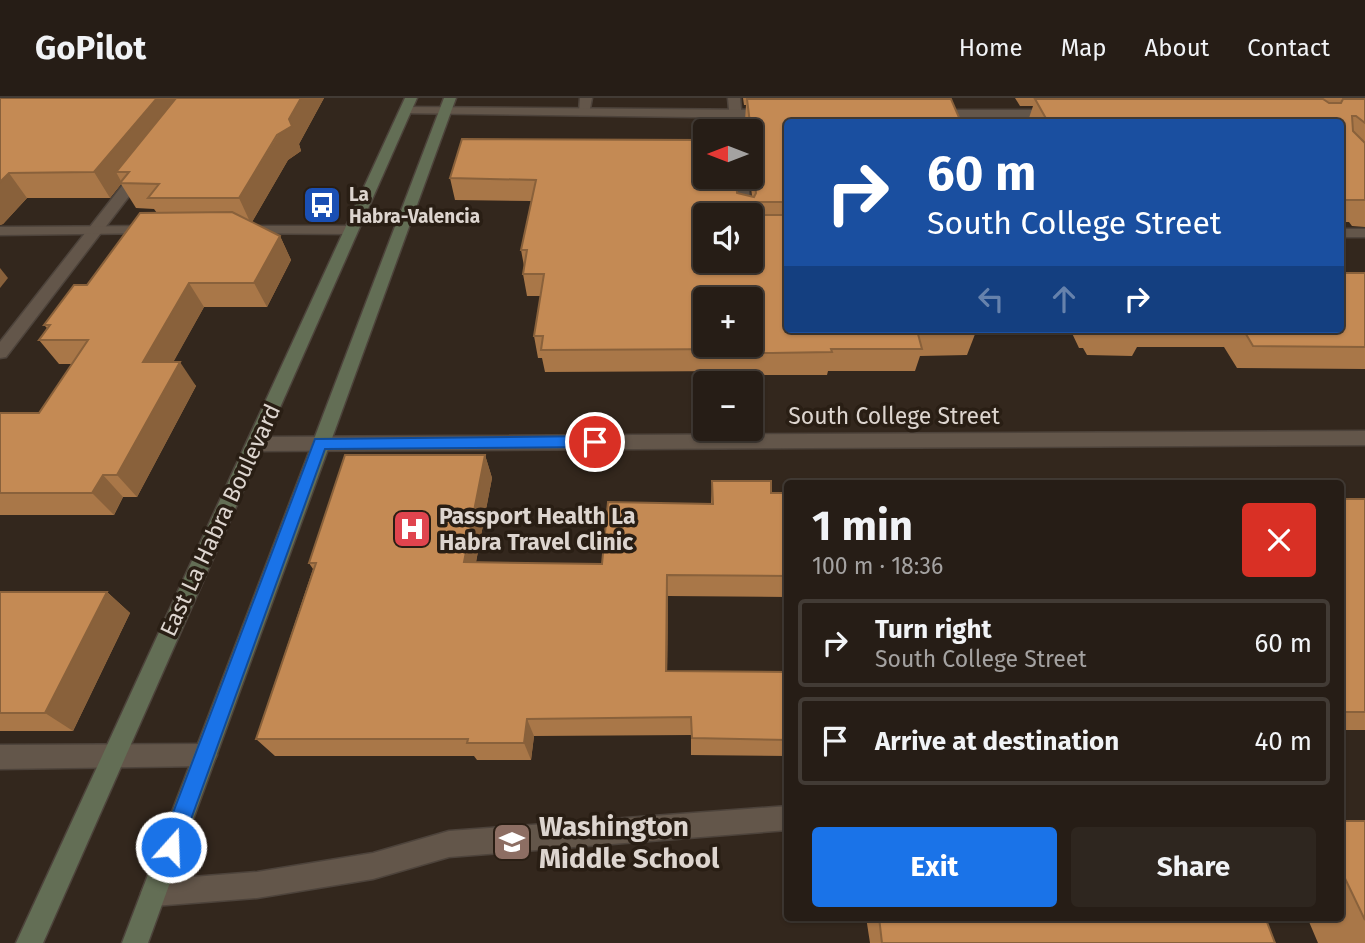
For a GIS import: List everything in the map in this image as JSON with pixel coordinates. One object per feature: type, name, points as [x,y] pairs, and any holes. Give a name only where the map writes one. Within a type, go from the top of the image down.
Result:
[{"type":"main road","name":"East La Habra Boulevard","points":[[29,943],[408,104]]},
{"type":"main road","points":[[135,943],[448,104]]},
{"type":"street","points":[[585,112],[586,98]]},
{"type":"street","points":[[734,98],[736,119]]},
{"type":"street","points":[[408,104],[585,112],[791,114]]},
{"type":"street","points":[[914,114],[1066,114]]},
{"type":"street","points":[[0,353],[150,159]]},
{"type":"street","points":[[0,230],[176,230]]},
{"type":"street","points":[[230,230],[351,230]]},
{"type":"street","points":[[1344,233],[1365,233]]},
{"type":"street","name":"South College Street","points":[[256,444],[1365,438]]},
{"type":"street","points":[[0,757],[205,755]]},
{"type":"street","points":[[153,893],[257,885],[373,866],[449,844],[784,818]]},
{"type":"building","points":[[0,98],[157,98],[94,172],[9,173],[0,182]]},
{"type":"building","points":[[176,98],[301,98],[289,119],[292,126],[277,135],[239,198],[148,198],[159,184],[120,183],[129,172],[116,172]]},
{"type":"building","points":[[747,99],[951,99],[960,119],[784,119],[784,202],[693,203],[693,273],[763,273],[763,215],[784,215],[784,333],[975,333],[918,334],[922,349],[831,349],[832,352],[763,353],[763,287],[693,287],[693,349],[541,350],[543,336],[534,336],[544,274],[523,274],[527,250],[521,250],[536,180],[450,178],[462,139],[693,140],[693,189],[737,189],[737,193],[754,197],[755,189],[763,189],[763,119],[750,119]]},
{"type":"building","points":[[1035,99],[1323,99],[1329,103],[1341,103],[1343,99],[1365,99],[1365,123],[1352,116],[1353,131],[1365,143],[1365,200],[1344,200],[1344,119],[1046,119]]},
{"type":"building","points":[[232,212],[280,236],[254,283],[189,283],[143,362],[180,362],[117,475],[103,475],[92,493],[0,493],[0,413],[39,413],[88,340],[39,340],[50,325],[44,325],[74,285],[87,285],[140,213]]},
{"type":"building","points":[[1344,273],[1365,273],[1365,347],[1253,346],[1245,333],[1344,333]]},
{"type":"building","points":[[345,455],[485,455],[464,562],[602,564],[608,502],[713,504],[712,481],[771,481],[771,493],[784,493],[784,576],[667,575],[666,671],[784,672],[784,740],[692,738],[691,717],[527,719],[524,743],[467,743],[468,739],[256,739],[316,563],[309,563]]},
{"type":"building","points":[[1344,499],[1365,499],[1365,712],[1344,712]]},
{"type":"building","points":[[0,592],[107,592],[45,713],[0,713]]},
{"type":"building","points":[[1344,821],[1365,821],[1365,920],[1344,876]]},
{"type":"building","points":[[879,921],[1267,921],[1275,943],[882,943]]},
{"type":"place","name":"La Habra-Valencia","points":[[322,205]]},
{"type":"place","name":"Passport Health La Habra Travel Clinic","points":[[412,529]]},
{"type":"place","name":"Washington Middle School","points":[[512,842]]},
{"type":"route","points":[[171,847],[320,443],[595,442]]}]
